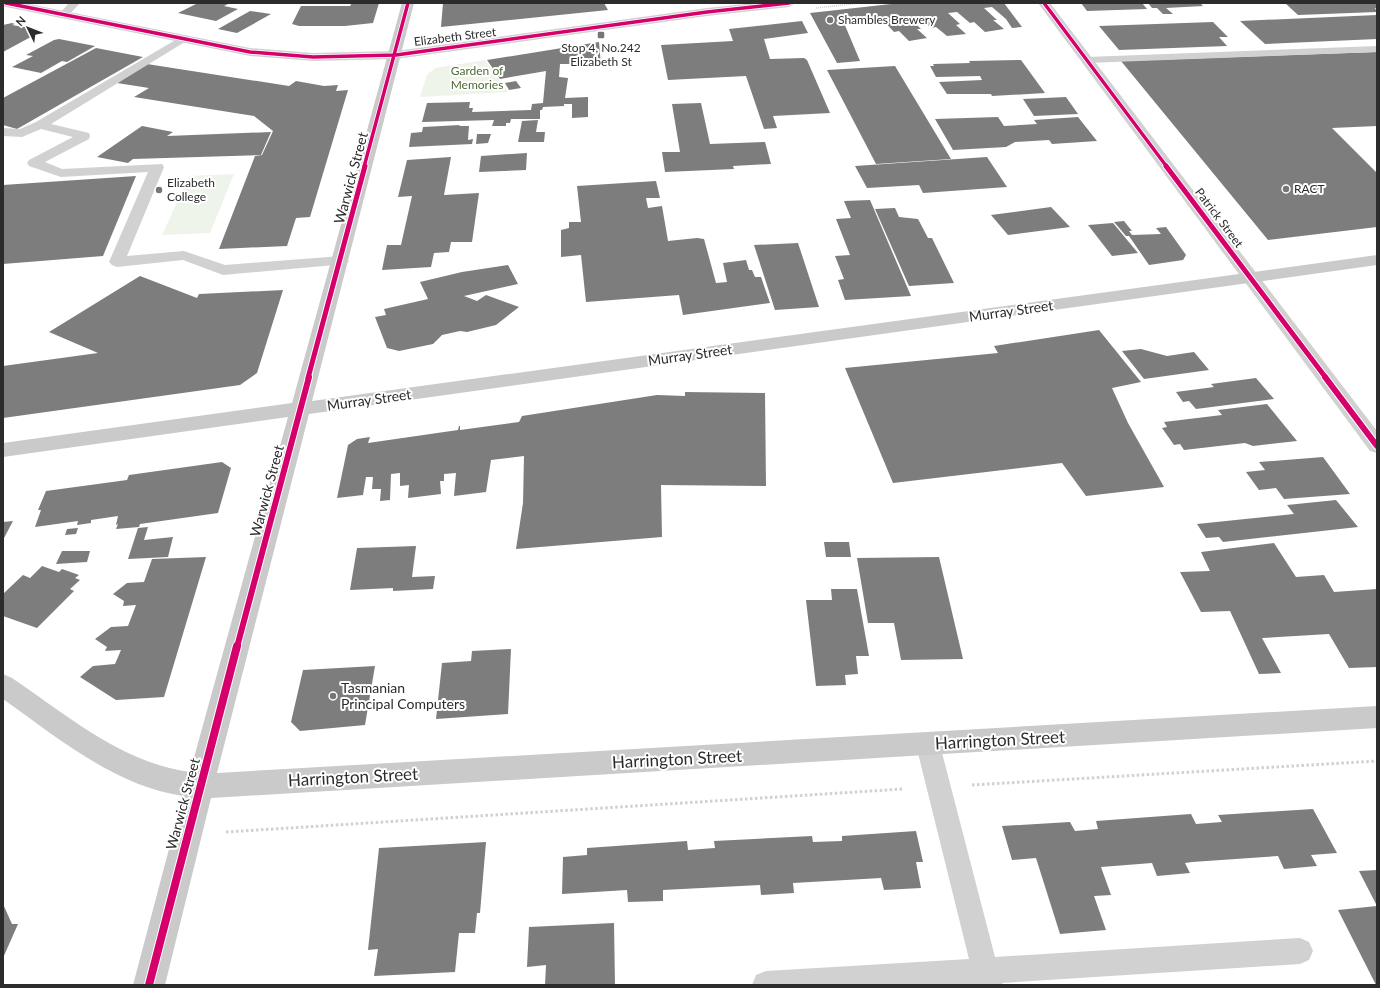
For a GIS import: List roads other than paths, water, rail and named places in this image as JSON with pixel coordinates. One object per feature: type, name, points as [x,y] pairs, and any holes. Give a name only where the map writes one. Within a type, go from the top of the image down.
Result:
[{"type":"main road","name":"Warwick Street","points":[[149,985],[187,834],[396,55],[408,3]]},
{"type":"main road","name":"Murray Street","points":[[3,450],[1377,260]]},
{"type":"main road","name":"Harrington Street","points":[[3,685],[97,750],[144,774],[171,782],[200,786],[928,745],[1377,717]]},
{"type":"street","name":"Elizabeth Street","points":[[6,3],[250,52],[313,57],[396,55],[478,45],[707,12],[789,3]]},
{"type":"street","name":"Patrick Street","points":[[1044,3],[1377,446]]},
{"type":"lane","points":[[64,14],[75,3]]},
{"type":"lane","points":[[3,132],[22,133],[40,125],[184,38]]},
{"type":"lane","points":[[1087,60],[1377,49]]},
{"type":"lane","points":[[40,125],[84,136],[34,163],[61,173],[157,167],[117,262],[184,255],[223,270],[341,261]]},
{"type":"lane","points":[[928,745],[987,978]]},
{"type":"lane","points":[[766,985],[987,978],[1300,951]]},
{"type":"place","name":"Shambles Brewery","points":[[830,20]]},
{"type":"place","name":"Stop 4, No.242 Elizabeth St","points":[[601,35]]},
{"type":"place","name":"RACT","points":[[1286,189]]},
{"type":"place","name":"Elizabeth College","points":[[159,190]]},
{"type":"place","name":"Tasmanian Principal Computers","points":[[333,696]]},
{"type":"park label","name":"Garden of Memories","points":[[477,78]]}]
